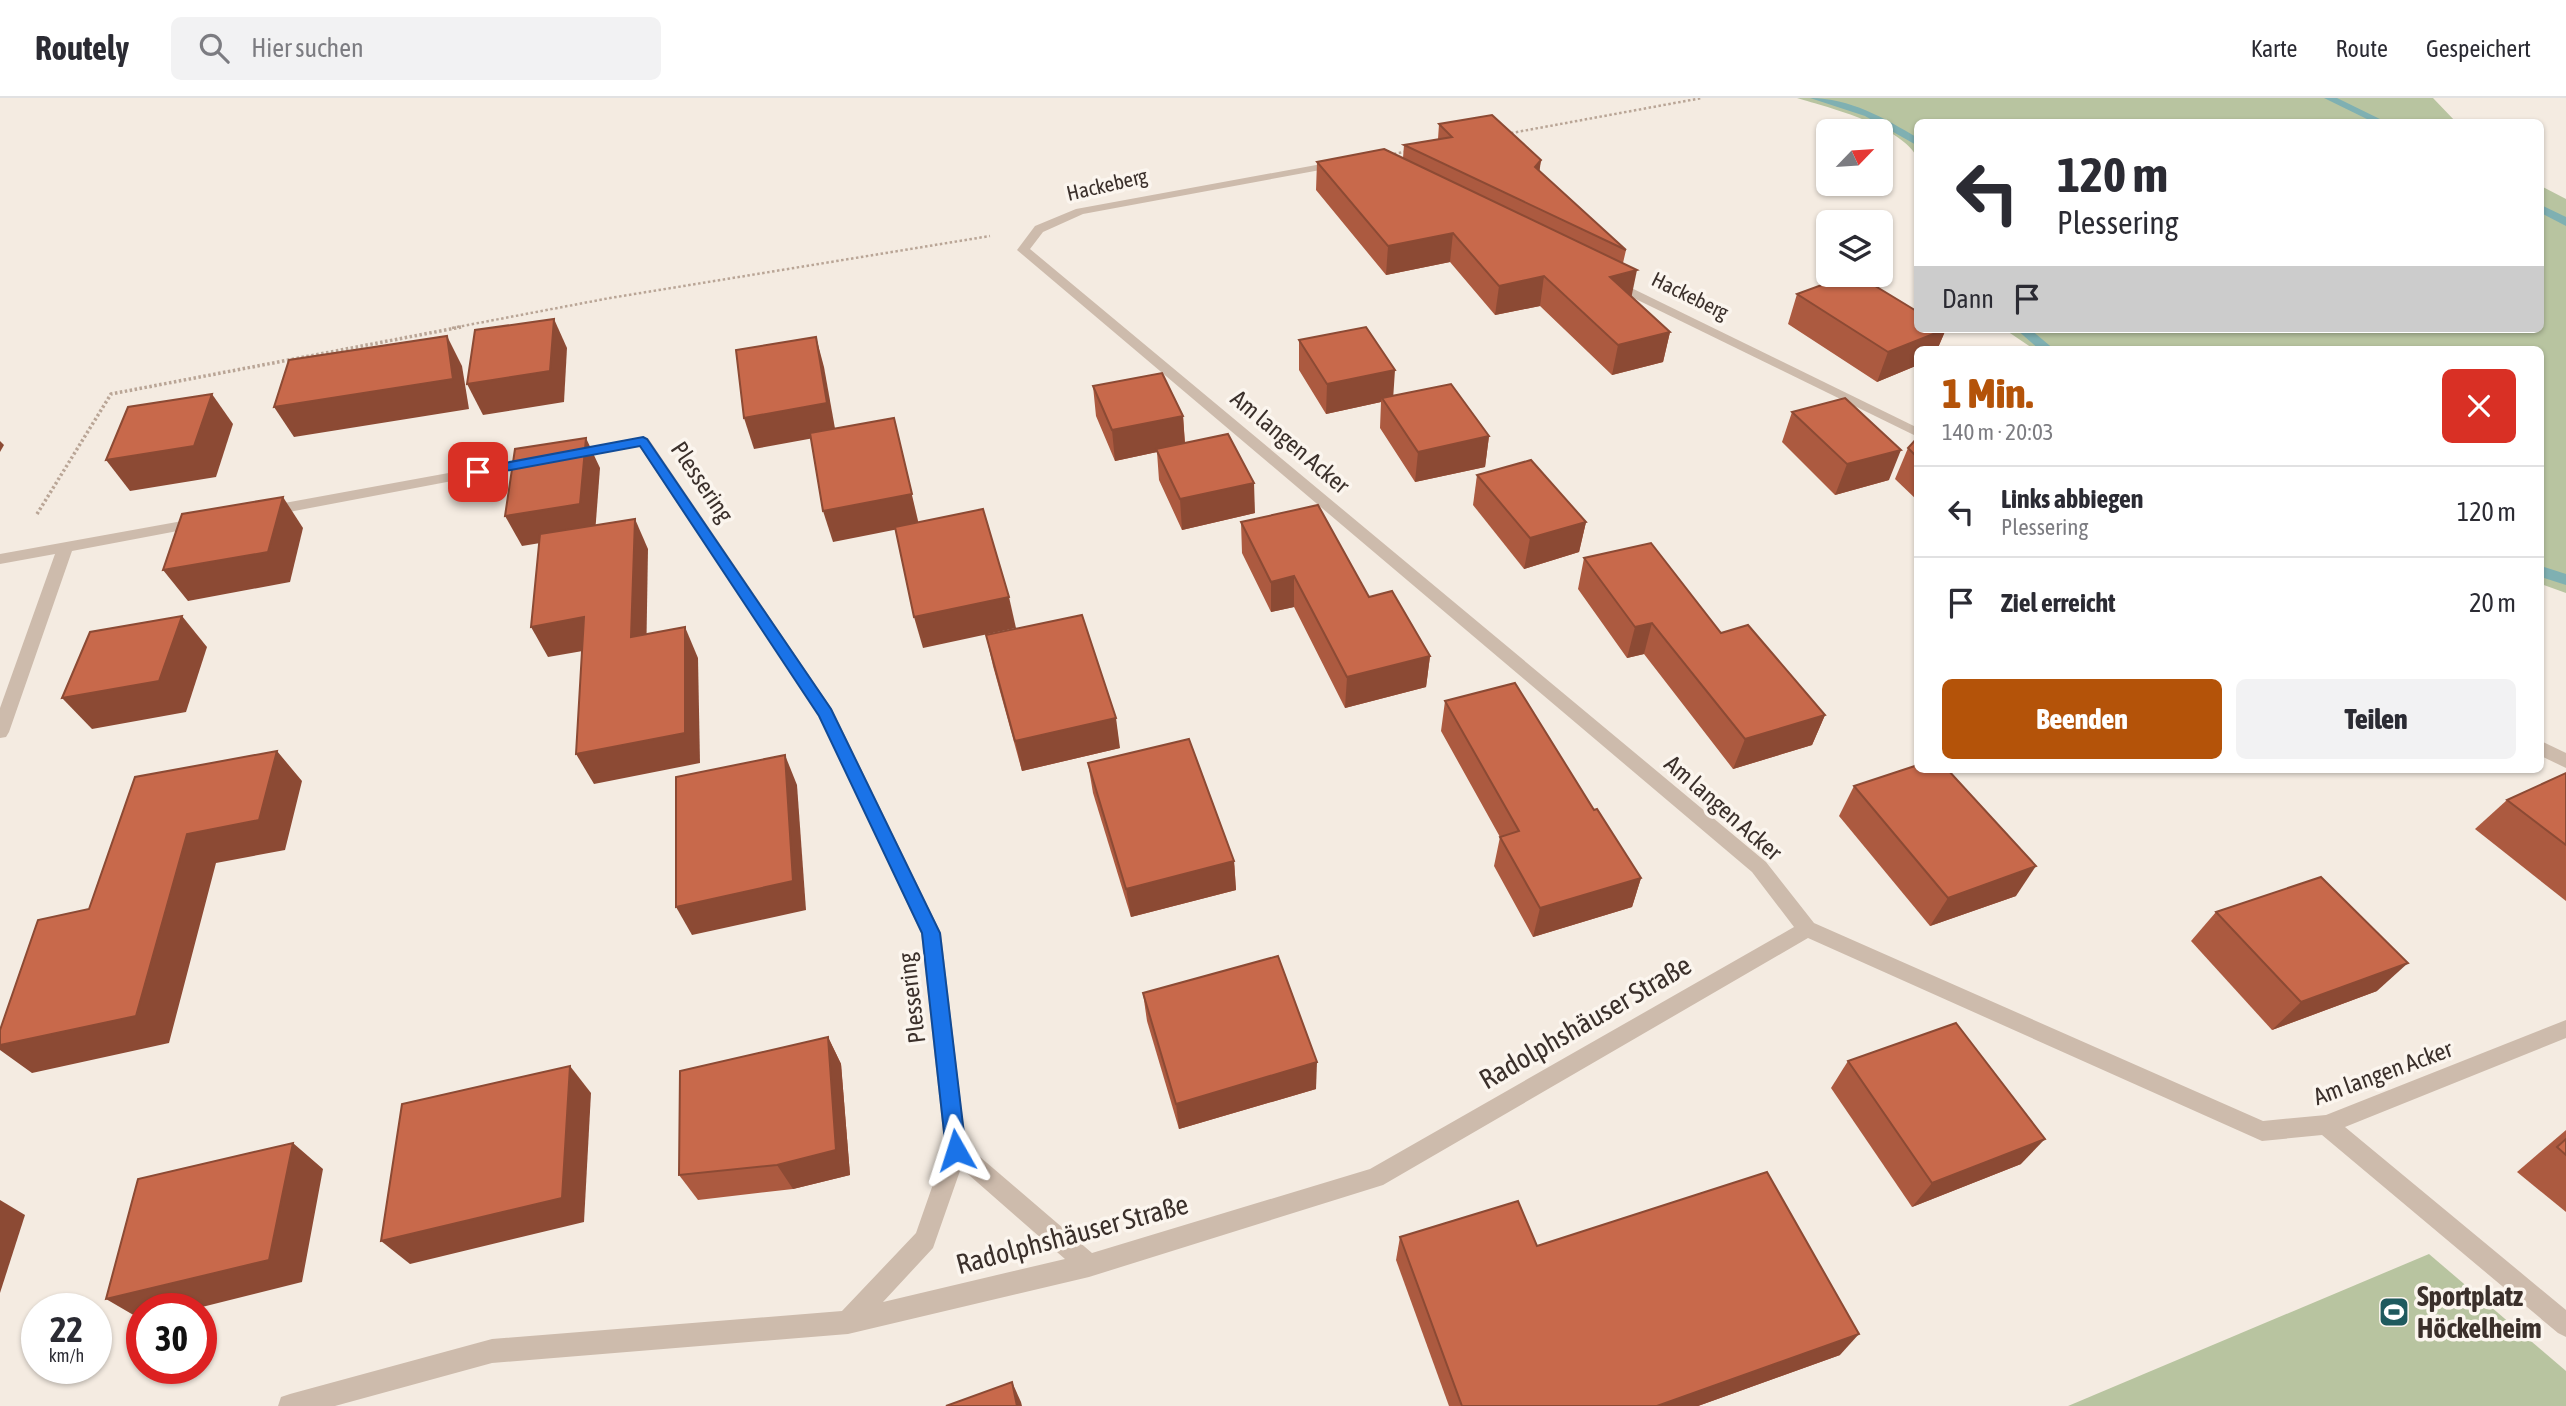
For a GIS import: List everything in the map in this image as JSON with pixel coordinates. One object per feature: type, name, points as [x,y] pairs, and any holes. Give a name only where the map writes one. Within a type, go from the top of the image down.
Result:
[{"type":"street","name":"Hackeberg","points":[[1039,229],[1080,211],[1362,160]]},
{"type":"street","name":"Am langen Acker","points":[[1039,229],[1023,250],[1759,867],[1807,929],[2262,1130],[2326,1125],[2566,1029]]},
{"type":"street","name":"Hackeberg","points":[[1597,275],[1914,431]]},
{"type":"street","name":"Plessering","points":[[244,515],[643,441],[826,713],[931,933],[956,1150],[925,1240],[848,1322]]},
{"type":"street","points":[[5,558],[217,520]]},
{"type":"street","points":[[0,732],[65,548]]},
{"type":"street","points":[[2544,750],[2566,761]]},
{"type":"street","name":"Radolphshäuser Straße","points":[[290,1406],[492,1351],[848,1322],[1089,1265],[1375,1178],[1807,929]]},
{"type":"street","points":[[2326,1125],[2566,1325]]},
{"type":"street","points":[[956,1150],[1089,1265]]},
{"type":"path","points":[[1506,134],[1702,98]]},
{"type":"path","points":[[1362,160],[1414,150]]},
{"type":"path","points":[[5,558],[111,394],[610,298],[1039,229]]},
{"type":"green space","points":[[1797,98],[2433,98],[2453,119],[1914,119],[1914,153],[1894,135],[1894,119],[1861,119]]},
{"type":"green space","points":[[2544,188],[2566,199],[2566,593],[2544,585],[2544,346],[2029,346],[2010,333],[2544,333]]},
{"type":"green space","name":"Sportplatz Höckelheim","points":[[2429,1254],[2566,1371],[2566,1406],[2068,1406]]},
{"type":"building","points":[[1492,115],[1541,160],[1535,167],[1626,250],[1404,145],[1452,137],[1439,124]]},
{"type":"building","points":[[1384,149],[1637,270],[1610,277],[1670,332],[1618,345],[1544,276],[1499,286],[1453,233],[1388,246],[1317,162]]},
{"type":"building","points":[[1816,287],[1877,287],[1914,310],[1914,333],[1936,333],[1888,352],[1797,294]]},
{"type":"building","points":[[554,319],[550,371],[467,384],[475,330]]},
{"type":"building","points":[[1366,327],[1395,370],[1327,384],[1299,340]]},
{"type":"building","points":[[447,336],[453,379],[274,407],[289,360]]},
{"type":"building","points":[[816,337],[827,403],[744,418],[736,350]]},
{"type":"building","points":[[1162,373],[1183,416],[1112,430],[1093,386]]},
{"type":"building","points":[[1451,384],[1489,436],[1418,452],[1382,398]]},
{"type":"building","points":[[212,394],[194,446],[106,460],[128,407]]},
{"type":"building","points":[[1845,398],[1901,450],[1847,464],[1792,412]]},
{"type":"building","points":[[894,418],[912,494],[823,511],[810,433]]},
{"type":"building","points":[[1228,434],[1254,483],[1180,499],[1156,449]]},
{"type":"building","points":[[586,438],[580,504],[505,516],[515,449]]},
{"type":"building","points":[[1914,441],[1914,454],[1908,448]]},
{"type":"building","points":[[1531,460],[1586,522],[1530,538],[1477,475]]},
{"type":"building","points":[[283,497],[268,552],[163,570],[182,514]]},
{"type":"building","points":[[1318,505],[1369,597],[1392,591],[1430,656],[1347,677],[1294,576],[1271,582],[1241,522]]},
{"type":"building","points":[[983,509],[1009,597],[914,617],[895,527]]},
{"type":"building","points":[[635,519],[631,637],[685,627],[685,733],[576,754],[584,617],[531,627],[540,534]]},
{"type":"building","points":[[1651,543],[1721,633],[1748,625],[1825,715],[1745,739],[1652,623],[1635,627],[1584,558]]},
{"type":"building","points":[[1082,615],[1116,718],[1015,741],[986,635]]},
{"type":"building","points":[[182,616],[159,681],[62,698],[90,632]]},
{"type":"building","points":[[1515,683],[1594,810],[1597,809],[1641,878],[1540,908],[1500,837],[1519,831],[1445,701]]},
{"type":"building","points":[[1189,739],[1234,861],[1126,889],[1088,763]]},
{"type":"building","points":[[277,751],[259,820],[187,834],[136,1016],[0,1045],[0,1030],[38,920],[89,909],[135,777]]},
{"type":"building","points":[[785,755],[793,881],[676,907],[676,777]]},
{"type":"building","points":[[1914,766],[1914,773],[1951,773],[2036,866],[1948,898],[1854,786]]},
{"type":"building","points":[[2566,773],[2566,845],[2507,800]]},
{"type":"building","points":[[2321,877],[2408,963],[2301,1002],[2216,912]]},
{"type":"building","points":[[1278,956],[1317,1062],[1176,1104],[1143,993]]},
{"type":"building","points":[[1956,1023],[2045,1139],[1932,1183],[1848,1061]]},
{"type":"building","points":[[828,1037],[836,1150],[777,1165],[679,1175],[680,1071]]},
{"type":"building","points":[[570,1066],[562,1198],[381,1241],[402,1104]]},
{"type":"building","points":[[2566,1139],[2566,1155],[2557,1147]]},
{"type":"building","points":[[293,1143],[269,1260],[112,1298],[112,1293],[108,1293],[138,1179]]},
{"type":"building","points":[[1767,1172],[1859,1334],[1657,1406],[1462,1406],[1400,1237],[1518,1201],[1537,1246]]},
{"type":"building","points":[[1012,1382],[1017,1406],[946,1406]]},
{"type":"waterway","points":[[1815,98],[1869,114],[1914,141]]},
{"type":"waterway","points":[[2329,98],[2374,119]]},
{"type":"waterway","points":[[2544,210],[2566,222]]},
{"type":"waterway","points":[[2027,333],[2043,346]]},
{"type":"waterway","points":[[2544,572],[2566,580]]},
{"type":"place","name":"Sportplatz Höckelheim","points":[[2394,1312]]},
{"type":"route","points":[[478,472],[643,441],[826,713],[931,933],[956,1150]]}]
